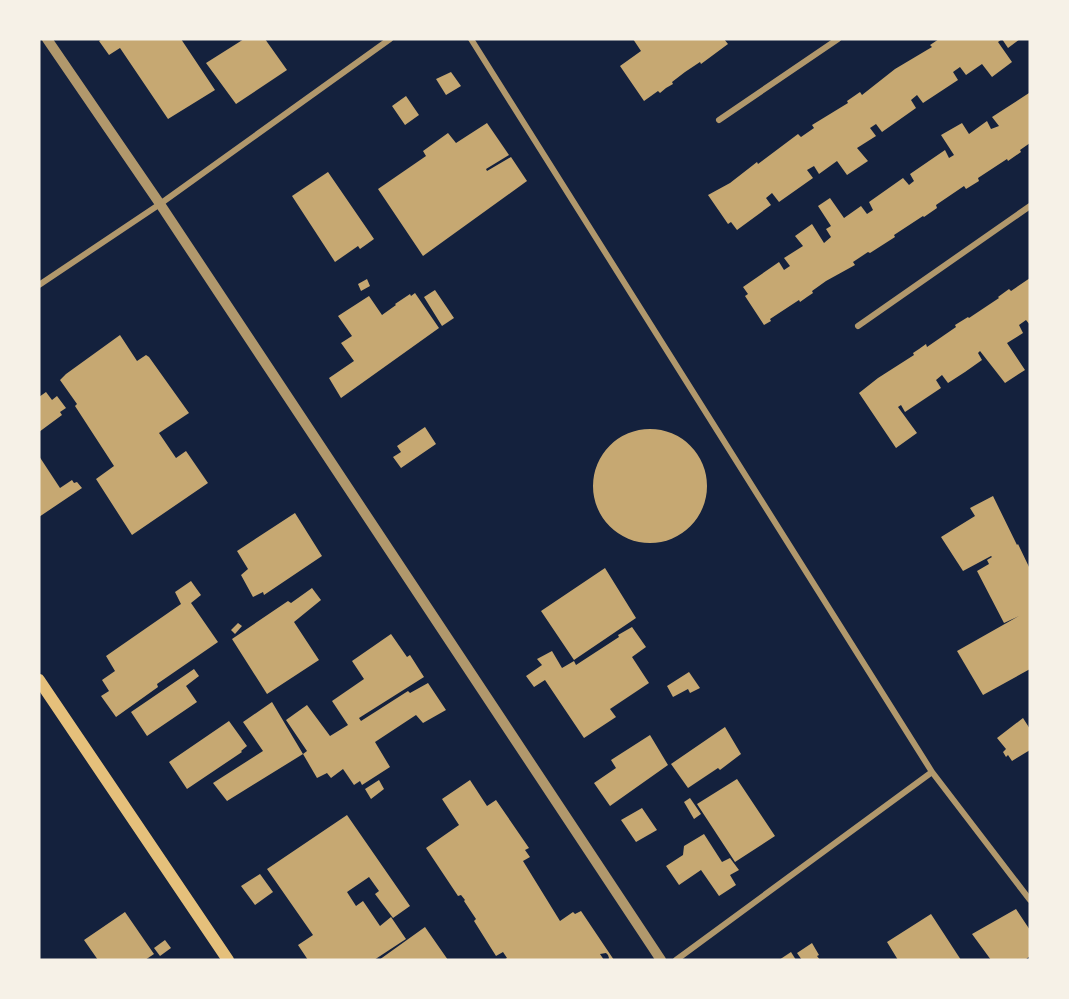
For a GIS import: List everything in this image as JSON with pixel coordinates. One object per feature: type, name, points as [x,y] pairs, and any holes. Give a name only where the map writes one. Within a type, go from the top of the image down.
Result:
[{"type":"main road","points":[[39,680],[228,960]]},
{"type":"street","points":[[47,39],[160,204],[661,960]]},
{"type":"street","points":[[39,285],[160,204],[390,39]]},
{"type":"street","points":[[471,39],[932,772],[1030,900]]},
{"type":"street","points":[[719,120],[838,39]]},
{"type":"street","points":[[858,326],[1030,206]]},
{"type":"street","points":[[676,960],[932,772]]},
{"type":"building","points":[[102,39],[181,39],[215,90],[168,119],[120,48],[109,55],[99,41]]},
{"type":"building","points":[[244,39],[265,39],[287,70],[236,104],[206,63]]},
{"type":"building","points":[[633,39],[724,39],[728,44],[701,64],[700,62],[685,72],[660,93],[658,91],[644,101],[620,66],[641,51]]},
{"type":"building","points":[[939,39],[1002,39],[998,42],[1012,62],[992,77],[982,64],[966,75],[960,67],[953,72],[958,80],[923,103],[917,95],[911,100],[916,108],[882,132],[876,124],[870,128],[876,136],[857,148],[868,161],[847,175],[837,161],[819,174],[814,166],[807,170],[813,178],[779,202],[772,193],[766,198],[771,205],[737,230],[731,222],[728,224],[708,195],[730,183],[798,134],[801,137],[814,128],[812,125],[848,103],[847,101],[860,92],[862,95],[895,69],[932,47],[930,45]]},
{"type":"building","points":[[1002,39],[1020,39],[1008,48]]},
{"type":"building","points":[[451,72],[461,86],[446,95],[436,79]]},
{"type":"building","points":[[1029,93],[1030,143],[1020,150],[1021,152],[978,178],[979,181],[966,189],[964,186],[936,205],[937,208],[894,235],[895,237],[853,262],[855,265],[826,281],[812,291],[813,293],[764,325],[745,296],[748,294],[743,287],[779,262],[784,270],[790,266],[784,258],[803,246],[795,236],[812,224],[824,243],[831,237],[826,229],[831,226],[818,206],[830,198],[844,218],[861,206],[867,214],[873,210],[869,202],[903,178],[909,185],[914,181],[910,174],[945,150],[949,158],[954,155],[941,135],[962,123],[969,134],[987,121],[991,129],[999,126],[992,117]]},
{"type":"building","points":[[406,96],[419,115],[405,125],[392,106]]},
{"type":"building","points":[[487,123],[509,155],[486,169],[487,171],[511,157],[527,181],[423,256],[378,189],[426,156],[423,151],[448,133],[456,143]]},
{"type":"building","points":[[328,172],[374,239],[360,249],[358,246],[335,262],[292,196]]},
{"type":"building","points":[[1030,278],[1030,325],[1026,320],[1019,325],[1023,333],[1007,343],[1025,370],[1005,383],[980,351],[978,353],[982,360],[965,372],[948,383],[942,375],[936,380],[941,388],[905,412],[901,405],[898,407],[917,433],[896,448],[859,393],[926,344],[927,347],[956,327],[955,325],[999,298],[1009,289],[1011,291]]},
{"type":"building","points":[[367,279],[370,286],[361,291],[358,284]]},
{"type":"building","points":[[435,290],[454,318],[442,326],[424,297]]},
{"type":"building","points":[[415,293],[439,328],[341,398],[329,378],[354,361],[341,343],[352,336],[338,316],[369,296],[382,315],[410,294],[411,296]]},
{"type":"building","points":[[120,335],[137,361],[146,355],[149,357],[189,413],[159,433],[176,458],[186,451],[208,483],[132,535],[96,479],[114,466],[60,380]]},
{"type":"building","points":[[46,392],[52,400],[57,396],[66,408],[60,412],[62,415],[39,432],[39,397]]},
{"type":"building","points":[[425,427],[436,444],[401,468],[393,457],[401,452],[397,446]]},
{"type":"building","points":[[650,429],[672,433],[690,446],[703,464],[707,486],[703,508],[690,526],[672,539],[650,543],[628,539],[610,526],[597,508],[593,486],[597,464],[610,446],[628,433]]},
{"type":"building","points":[[39,456],[60,488],[72,480],[82,488],[39,517]]},
{"type":"building","points":[[993,496],[1030,569],[1030,669],[983,695],[957,651],[1019,616],[1004,623],[977,571],[989,564],[987,560],[992,557],[963,571],[941,537],[975,516],[970,508]]},
{"type":"building","points":[[295,513],[322,556],[264,595],[263,592],[253,597],[241,575],[248,569],[237,551]]},
{"type":"building","points":[[605,568],[636,618],[574,660],[541,611]]},
{"type":"building","points":[[191,581],[201,595],[191,603],[218,642],[157,684],[158,687],[116,717],[101,696],[109,691],[102,680],[115,671],[106,656],[181,604],[175,592]]},
{"type":"building","points":[[312,588],[321,600],[294,622],[319,660],[267,694],[232,639],[288,601],[291,603]]},
{"type":"building","points":[[238,623],[242,626],[235,634],[231,630]]},
{"type":"building","points":[[632,627],[646,647],[632,657],[649,683],[610,709],[616,717],[584,738],[545,680],[534,687],[526,676],[542,665],[537,659],[552,651],[562,668],[574,661],[576,665]]},
{"type":"building","points":[[391,634],[407,657],[410,655],[424,677],[359,718],[361,721],[408,691],[410,693],[428,683],[446,710],[423,723],[416,715],[375,742],[390,767],[362,785],[360,781],[354,785],[343,769],[331,778],[327,773],[317,778],[303,754],[307,751],[286,720],[307,705],[330,736],[348,725],[332,701],[364,679],[352,661]]},
{"type":"building","points":[[194,669],[199,676],[186,686],[197,702],[147,736],[131,712]]},
{"type":"building","points":[[689,672],[700,688],[690,693],[688,689],[673,697],[667,686]]},
{"type":"building","points":[[272,702],[303,754],[227,801],[213,783],[263,751],[243,722]]},
{"type":"building","points":[[1023,718],[1030,729],[1030,750],[1012,761],[1008,755],[1006,757],[1003,752],[1006,749],[997,738]]},
{"type":"building","points":[[229,721],[247,746],[242,752],[187,789],[169,762]]},
{"type":"building","points":[[725,727],[741,754],[720,770],[718,768],[688,788],[671,764]]},
{"type":"building","points":[[650,735],[668,765],[610,806],[594,783],[616,768],[611,760]]},
{"type":"building","points":[[737,779],[775,836],[735,862],[697,804]]},
{"type":"building","points":[[379,780],[384,789],[371,799],[365,789]]},
{"type":"building","points":[[470,780],[487,806],[496,800],[529,848],[525,850],[530,857],[523,861],[560,921],[573,912],[575,914],[581,911],[614,960],[608,960],[606,953],[600,954],[604,960],[504,960],[507,958],[503,952],[496,956],[474,921],[476,919],[465,900],[461,895],[458,896],[426,848],[459,825],[442,799]]},
{"type":"building","points":[[690,798],[701,814],[694,819],[684,802]]},
{"type":"building","points":[[642,808],[657,830],[636,842],[621,820]]},
{"type":"building","points":[[347,815],[410,906],[393,918],[375,894],[379,891],[369,877],[347,892],[356,906],[363,901],[380,926],[391,917],[406,939],[374,960],[308,960],[298,945],[313,935],[267,869]]},
{"type":"building","points":[[704,834],[722,862],[730,858],[739,870],[730,875],[736,885],[719,896],[701,870],[679,885],[666,866],[683,855],[684,846]]},
{"type":"building","points":[[260,874],[273,892],[255,905],[241,886]]},
{"type":"building","points":[[1016,909],[1030,930],[1030,956],[1025,960],[991,960],[972,934]]},
{"type":"building","points":[[125,912],[154,954],[145,960],[98,960],[84,940]]},
{"type":"building","points":[[931,914],[961,960],[898,960],[887,942]]},
{"type":"building","points":[[425,927],[448,960],[379,960]]},
{"type":"building","points":[[165,940],[171,948],[160,956],[154,948]]},
{"type":"building","points":[[812,943],[820,960],[802,960],[797,953]]},
{"type":"building","points":[[791,952],[796,960],[779,960]]}]
